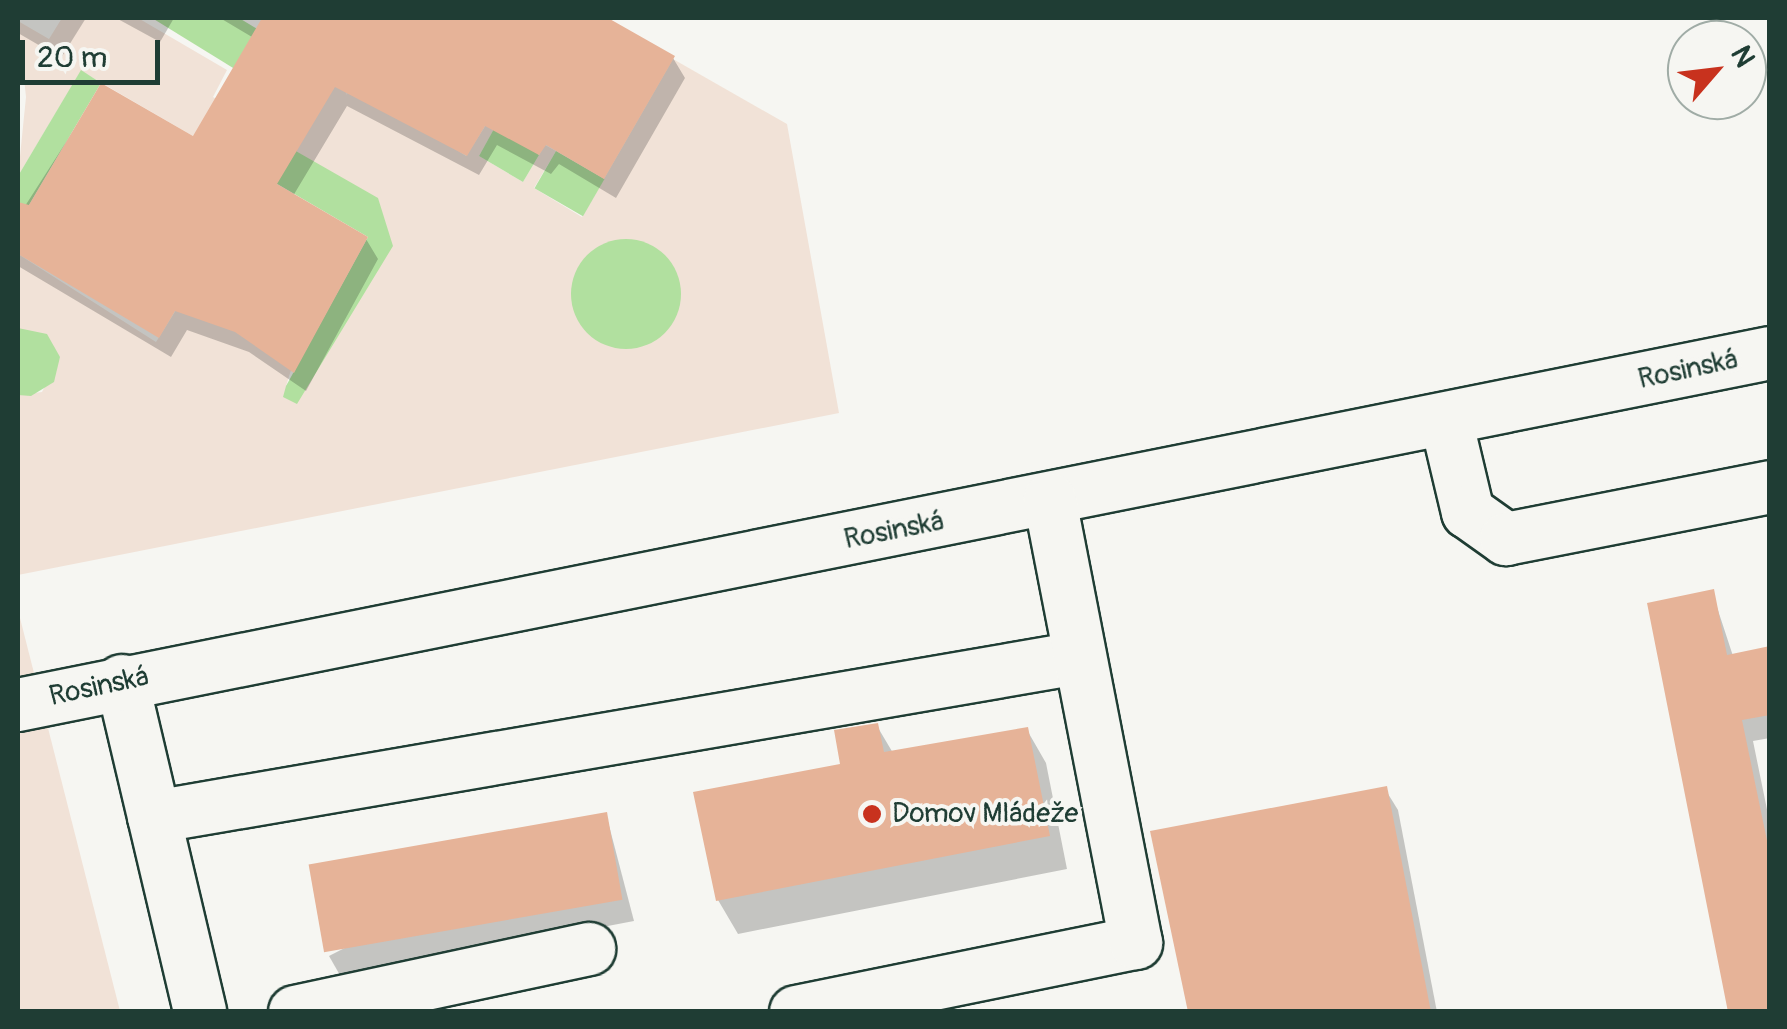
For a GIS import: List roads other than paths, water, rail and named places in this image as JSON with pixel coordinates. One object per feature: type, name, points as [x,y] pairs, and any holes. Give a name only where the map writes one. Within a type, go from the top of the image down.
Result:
[{"type":"street","name":"Rosinská","points":[[18,705],[122,681],[1770,353]]},
{"type":"street","points":[[1446,420],[1468,512],[1506,540],[1770,487]]},
{"type":"street","points":[[796,1012],[1136,943],[1050,499]]},
{"type":"street","points":[[154,817],[1078,658]]},
{"type":"street","points":[[122,681],[200,1012]]},
{"type":"street","points":[[294,1012],[589,950]]},
{"type":"place","name":"Domov Mládeže","points":[[872,814]]}]
